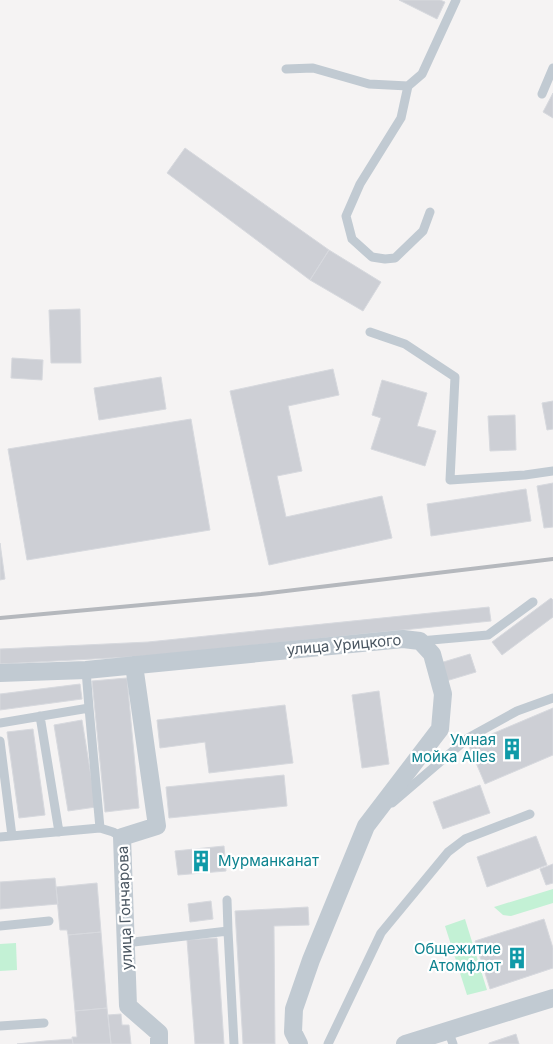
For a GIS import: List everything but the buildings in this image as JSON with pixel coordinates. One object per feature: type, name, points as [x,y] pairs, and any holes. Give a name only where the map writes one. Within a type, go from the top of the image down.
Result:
[{"type":"street","name":"улица Урицкого","points":[[0,673],[86,670],[403,639],[420,641],[432,654],[443,694],[440,729],[366,826],[296,1000],[293,1032],[299,1044]]},
{"type":"street","name":"улица Гончарова","points":[[134,665],[157,826],[122,837],[128,1006],[159,1033],[160,1044]]},
{"type":"street","points":[[405,1044],[450,1037],[552,1001]]},
{"type":"lane","points":[[430,212],[423,231],[395,258],[385,259],[372,257],[352,239],[346,216],[360,184],[401,118],[408,86],[422,74],[456,0]]},
{"type":"lane","points":[[286,69],[312,68],[369,84],[408,86]]},
{"type":"lane","points":[[542,94],[553,68]]},
{"type":"lane","points":[[370,332],[405,344],[455,377],[450,480],[525,475],[553,471]]},
{"type":"lane","points":[[420,641],[488,636],[533,602]]},
{"type":"lane","points":[[86,670],[100,828]]},
{"type":"lane","points":[[366,826],[468,738],[517,711],[553,698]]},
{"type":"lane","points":[[0,723],[90,708]]},
{"type":"lane","points":[[40,716],[59,832]]},
{"type":"lane","points":[[0,741],[12,836]]},
{"type":"lane","points":[[328,1044],[381,933],[448,852],[464,839],[530,814]]},
{"type":"lane","points":[[0,837],[100,828],[122,837]]},
{"type":"lane","points":[[227,900],[234,1044]]},
{"type":"lane","points":[[0,926],[49,921]]},
{"type":"lane","points":[[125,943],[228,932]]},
{"type":"lane","points":[[0,1026],[44,1023]]},
{"type":"green space","points":[[553,889],[553,903],[511,916],[503,915],[494,907]]},
{"type":"green space","points":[[465,919],[487,990],[467,995],[445,926]]},
{"type":"green space","points":[[16,943],[17,970],[0,971],[0,944]]},
{"type":"railway","points":[[0,618],[261,594],[553,559]]},
{"type":"place","name":"Умная мойка Alles","points":[[512,749]]},
{"type":"place","name":"Мурманканат","points":[[201,861]]},
{"type":"place","name":"Общежитие Атомфлот","points":[[517,958]]}]
